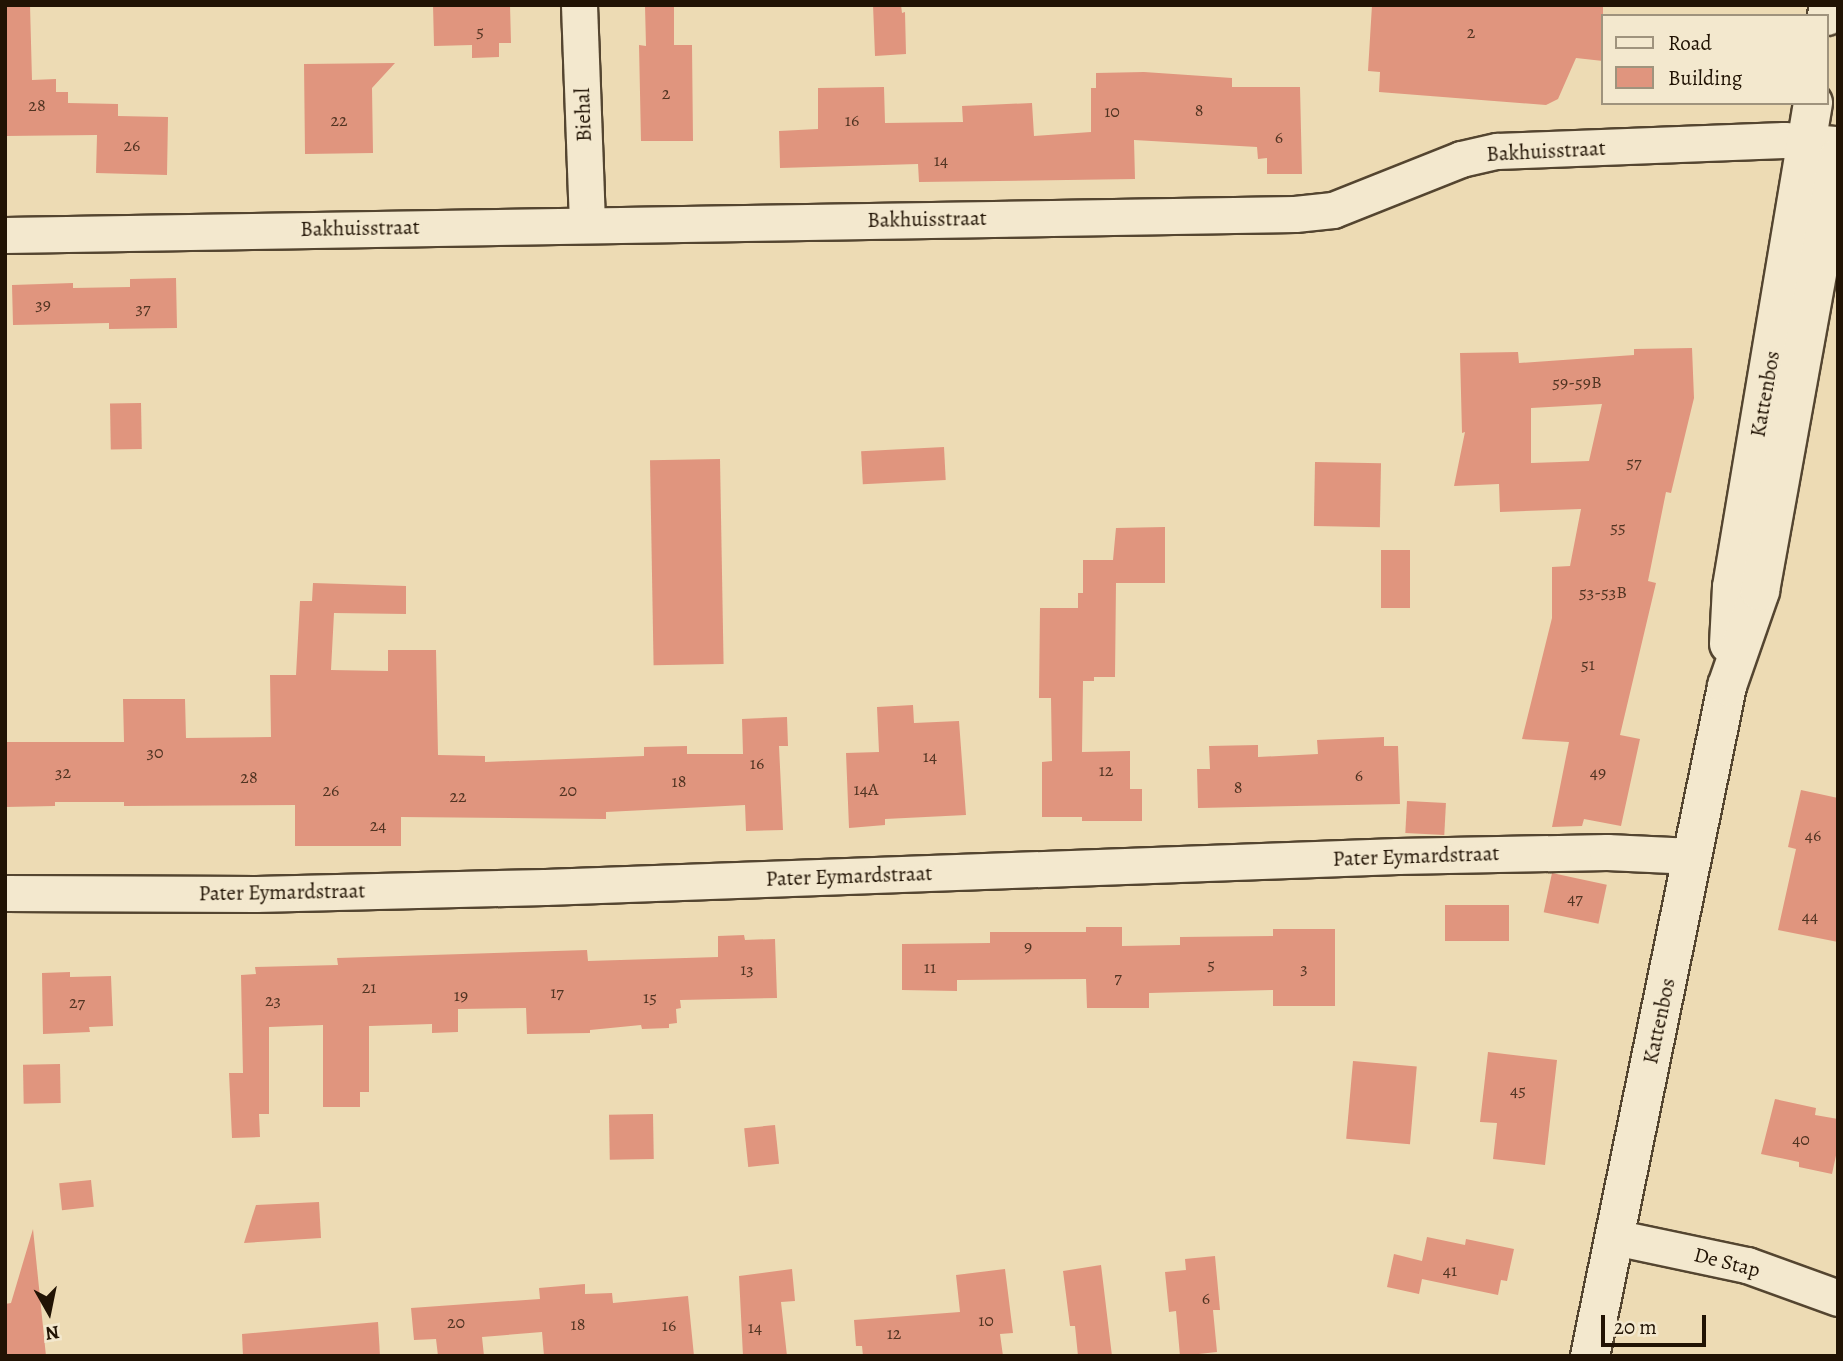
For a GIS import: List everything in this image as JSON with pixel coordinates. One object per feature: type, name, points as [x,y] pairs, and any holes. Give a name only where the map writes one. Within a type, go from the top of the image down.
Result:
[{"type":"main road","name":"Kattenbos","points":[[1590,1356],[1727,685],[1732,587],[1828,148],[1814,105]]},
{"type":"street","name":"Biehal","points":[[579,5],[587,225]]},
{"type":"street","name":"Bakhuisstraat","points":[[5,234],[1295,214],[1334,210],[1461,159],[1497,151],[1828,148]]},
{"type":"street","name":"Pater Eymardstraat","points":[[5,893],[256,894],[545,887],[1410,856],[1607,852],[1693,856]]},
{"type":"street","name":"De Stap","points":[[1614,1237],[1747,1265],[1838,1298]]},
{"type":"building","points":[[5,5],[30,5],[32,80],[56,79],[56,92],[68,92],[68,103],[118,104],[118,116],[168,117],[167,175],[96,173],[97,135],[5,136]]},
{"type":"building","points":[[433,5],[510,5],[511,43],[499,43],[499,57],[472,58],[472,45],[434,46]]},
{"type":"building","points":[[873,5],[901,5],[902,13],[905,12],[906,54],[875,56]]},
{"type":"building","points":[[1372,5],[1603,5],[1602,61],[1576,58],[1558,99],[1546,105],[1379,92],[1380,72],[1368,71]]},
{"type":"building","points":[[645,6],[674,6],[674,45],[692,45],[693,141],[641,141],[639,45],[646,46]]},
{"type":"building","points":[[395,63],[372,88],[373,153],[305,154],[304,64]]},
{"type":"building","points":[[1144,72],[1232,78],[1232,87],[1300,87],[1302,174],[1267,174],[1267,158],[1258,159],[1257,147],[1134,140],[1135,179],[919,182],[918,164],[780,168],[779,131],[818,129],[818,88],[884,87],[885,123],[963,122],[962,106],[1032,103],[1034,136],[1091,132],[1091,88],[1096,88],[1096,73]]},
{"type":"building","points":[[176,278],[177,328],[109,329],[109,323],[13,325],[12,285],[73,283],[73,288],[130,287],[130,279]]},
{"type":"building","points":[[1692,348],[1694,398],[1671,493],[1666,492],[1648,581],[1656,583],[1620,735],[1640,739],[1621,826],[1584,819],[1582,826],[1552,827],[1569,742],[1522,739],[1552,618],[1552,567],[1570,566],[1581,509],[1500,512],[1499,484],[1454,486],[1465,432],[1462,433],[1460,353],[1518,352],[1519,363],[1634,355],[1634,349]],"holes":[[[1602,404],[1589,461],[1531,463],[1531,408]]]},
{"type":"building","points":[[141,403],[142,449],[111,450],[110,404]]},
{"type":"building","points":[[944,447],[946,480],[863,484],[861,451]]},
{"type":"building","points":[[720,459],[724,664],[654,665],[650,460]]},
{"type":"building","points":[[1315,462],[1381,463],[1380,527],[1314,526]]},
{"type":"building","points":[[1165,527],[1165,583],[1116,583],[1115,677],[1094,677],[1094,681],[1083,681],[1082,752],[1130,751],[1130,789],[1142,789],[1142,821],[1082,821],[1082,817],[1042,817],[1042,762],[1052,761],[1051,698],[1039,698],[1040,608],[1078,608],[1078,593],[1083,593],[1083,560],[1113,560],[1116,528]]},
{"type":"building","points":[[1381,550],[1410,550],[1410,608],[1381,608]]},
{"type":"building","points":[[313,583],[406,586],[406,614],[334,613],[331,670],[388,671],[388,650],[436,650],[438,755],[485,756],[485,762],[644,756],[644,747],[687,746],[687,754],[743,754],[742,719],[787,717],[788,746],[779,746],[783,830],[746,831],[745,805],[606,812],[606,819],[401,817],[401,846],[295,846],[295,805],[124,806],[124,802],[55,802],[55,806],[5,807],[5,742],[124,742],[123,699],[185,699],[186,738],[271,737],[270,675],[296,675],[300,601],[312,601]]},
{"type":"building","points":[[913,705],[914,723],[959,721],[966,815],[885,819],[885,825],[849,828],[846,753],[879,752],[877,707]]},
{"type":"building","points":[[1384,737],[1384,746],[1398,746],[1400,804],[1198,808],[1197,769],[1210,769],[1209,746],[1258,745],[1258,757],[1318,754],[1317,740]]},
{"type":"building","points":[[1801,790],[1838,798],[1838,942],[1778,930],[1796,849],[1788,847]]},
{"type":"building","points":[[1407,801],[1446,803],[1444,835],[1405,833]]},
{"type":"building","points":[[1552,873],[1607,885],[1598,924],[1544,912]]},
{"type":"building","points":[[1445,905],[1509,905],[1509,941],[1445,941]]},
{"type":"building","points":[[1086,927],[1122,927],[1122,946],[1180,945],[1180,937],[1273,936],[1273,929],[1335,929],[1335,1006],[1273,1006],[1273,990],[1149,993],[1149,1008],[1087,1008],[1086,979],[957,980],[957,991],[902,990],[902,944],[990,943],[990,932],[1086,932]]},
{"type":"building","points":[[744,935],[745,940],[775,939],[777,998],[680,1000],[681,1008],[676,1009],[677,1023],[669,1024],[669,1028],[642,1029],[641,1025],[590,1030],[590,1033],[527,1034],[526,1008],[458,1009],[458,1032],[432,1033],[432,1024],[369,1026],[369,1092],[360,1092],[360,1107],[323,1107],[323,1025],[269,1027],[269,1114],[259,1114],[260,1137],[232,1138],[229,1073],[243,1073],[241,975],[256,974],[255,967],[338,965],[337,958],[587,950],[588,961],[718,957],[718,936]]},
{"type":"building","points":[[70,972],[70,977],[111,976],[113,1026],[89,1027],[90,1032],[43,1034],[42,973]]},
{"type":"building","points":[[1488,1052],[1557,1060],[1545,1165],[1493,1159],[1497,1123],[1480,1122]]},
{"type":"building","points":[[1353,1061],[1417,1067],[1410,1144],[1346,1139]]},
{"type":"building","points":[[60,1064],[61,1103],[24,1104],[23,1065]]},
{"type":"building","points":[[1775,1099],[1816,1108],[1815,1115],[1838,1119],[1838,1146],[1832,1174],[1799,1167],[1799,1162],[1761,1154]]},
{"type":"building","points":[[653,1114],[654,1159],[610,1160],[609,1115]]},
{"type":"building","points":[[775,1125],[779,1164],[748,1167],[744,1128]]},
{"type":"building","points":[[91,1180],[94,1207],[62,1210],[59,1183]]},
{"type":"building","points":[[319,1202],[321,1238],[244,1243],[256,1205]]},
{"type":"building","points":[[33,1229],[46,1356],[5,1356],[5,1304],[11,1303]]},
{"type":"building","points":[[1427,1237],[1465,1245],[1466,1239],[1514,1249],[1507,1281],[1501,1280],[1498,1295],[1422,1279],[1419,1294],[1387,1287],[1394,1254],[1422,1261]]},
{"type":"building","points":[[1215,1256],[1220,1310],[1213,1310],[1217,1352],[1180,1356],[1176,1311],[1169,1312],[1165,1272],[1186,1270],[1185,1259]]},
{"type":"building","points":[[1101,1265],[1112,1356],[1078,1356],[1075,1326],[1070,1326],[1063,1271]]},
{"type":"building","points":[[792,1269],[795,1301],[781,1302],[787,1356],[743,1356],[739,1276]]},
{"type":"building","points":[[1005,1269],[1013,1333],[1000,1334],[1003,1356],[863,1356],[862,1346],[856,1346],[854,1320],[960,1312],[956,1275]]},
{"type":"building","points":[[585,1284],[585,1294],[612,1293],[613,1303],[688,1296],[694,1356],[544,1356],[542,1332],[482,1337],[484,1356],[438,1356],[436,1339],[414,1340],[411,1308],[540,1299],[539,1288]]},
{"type":"building","points":[[378,1322],[380,1356],[243,1356],[242,1334]]}]
